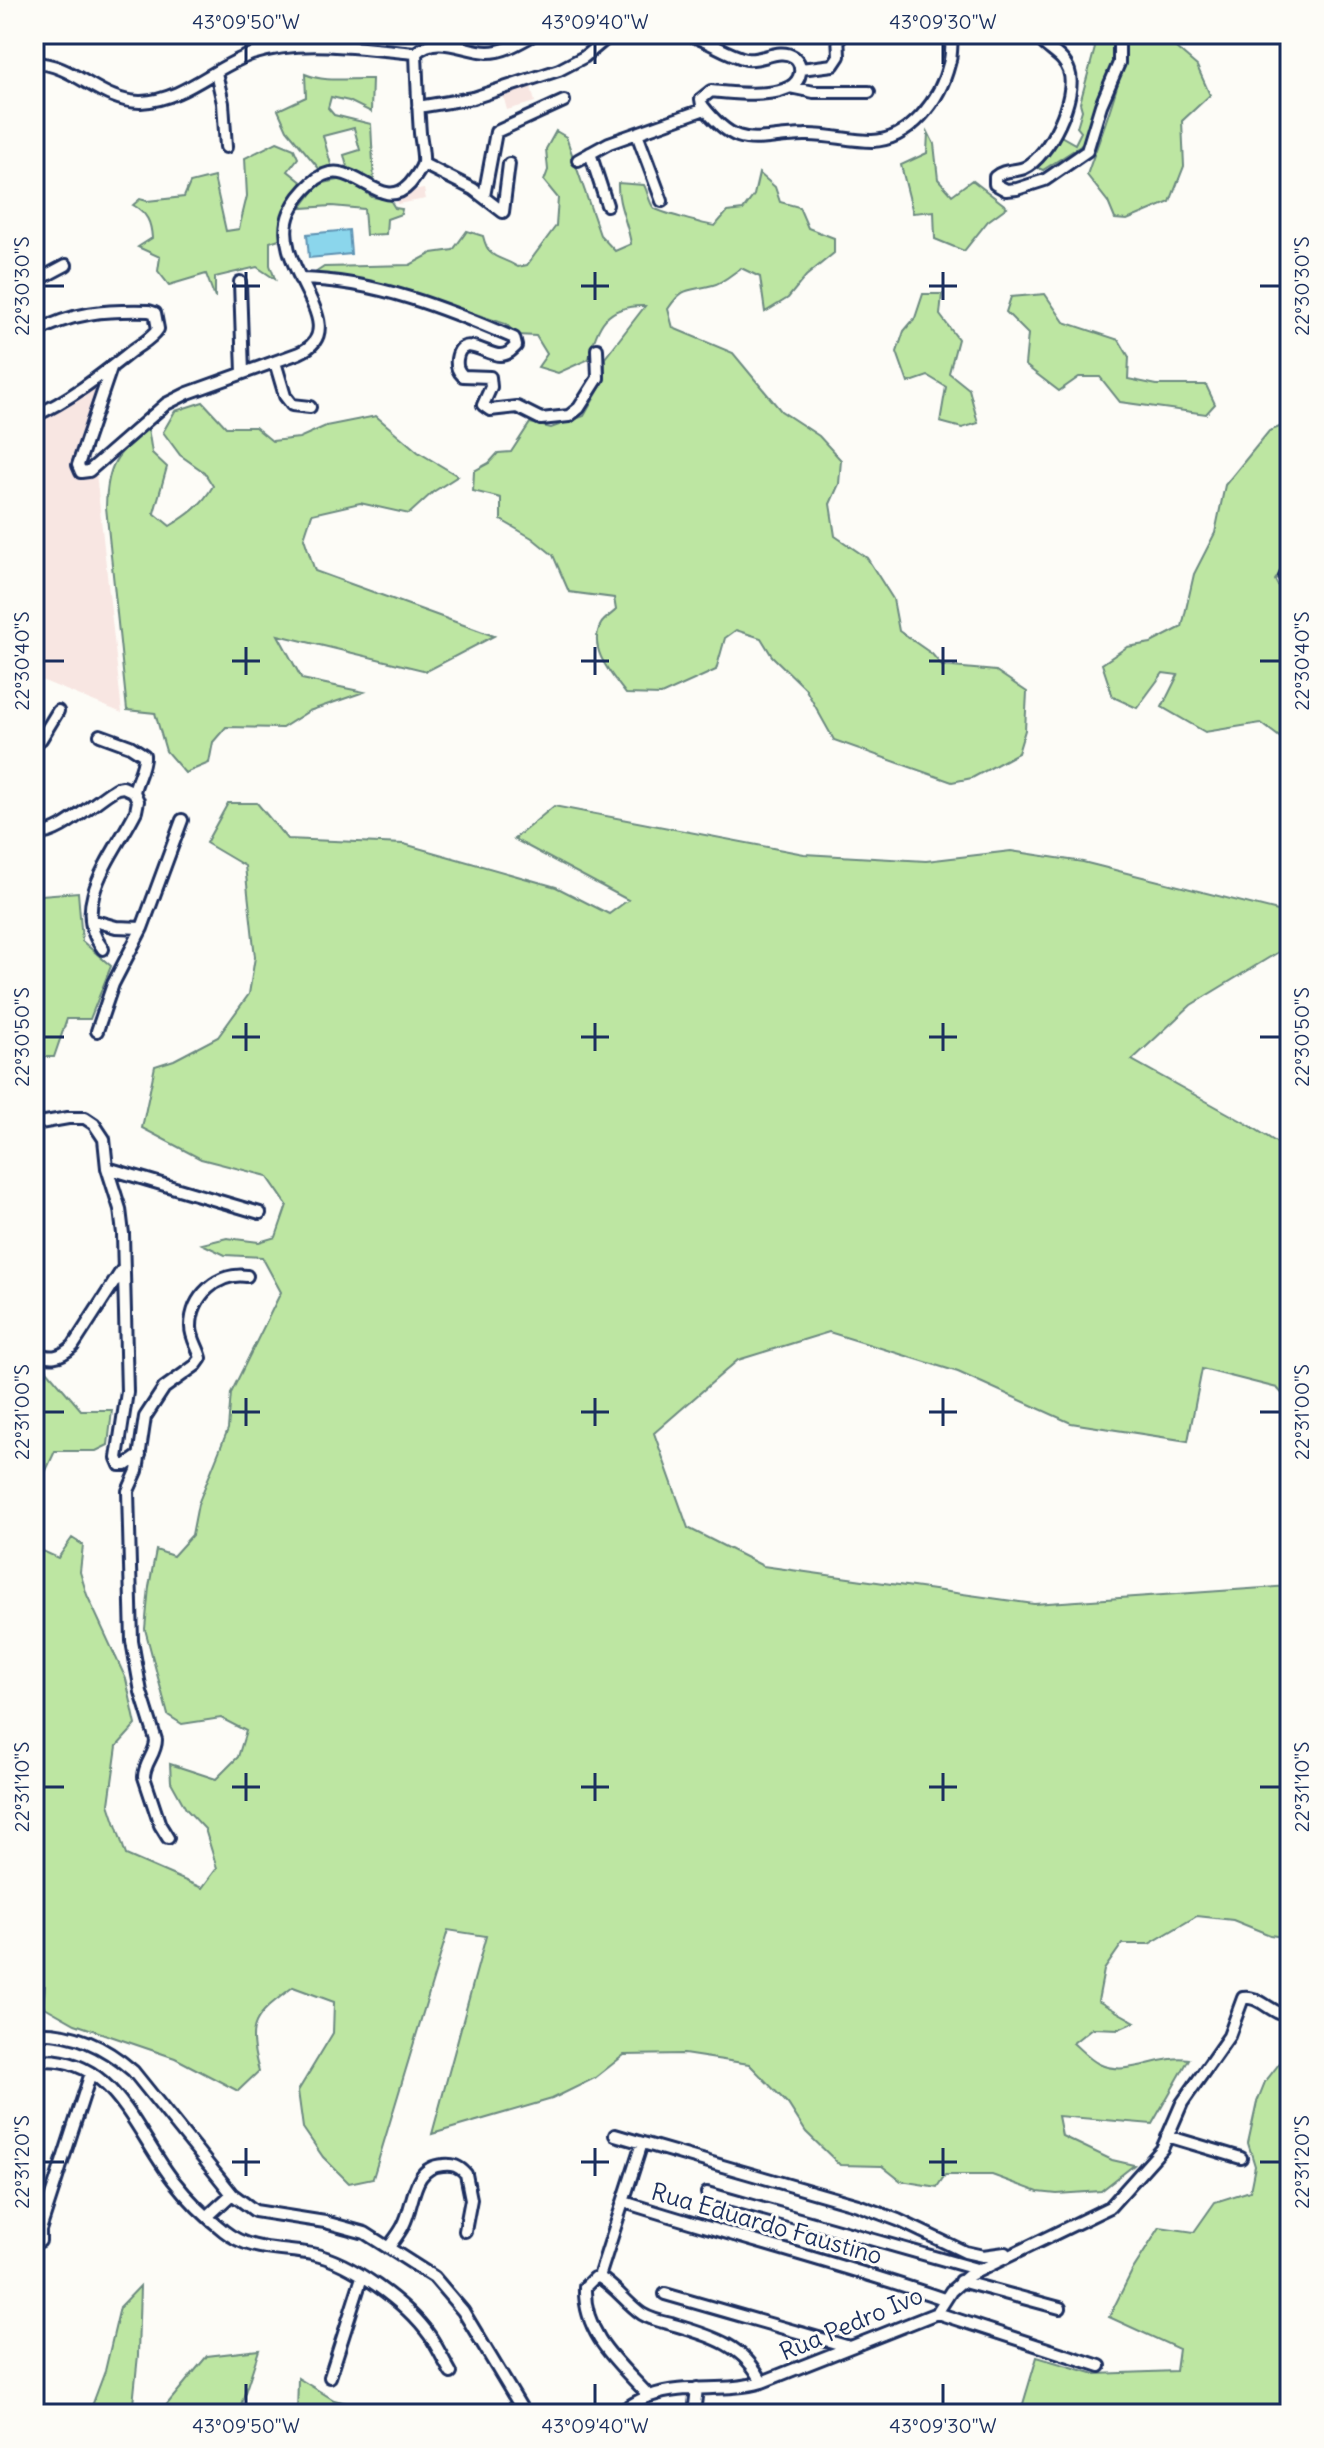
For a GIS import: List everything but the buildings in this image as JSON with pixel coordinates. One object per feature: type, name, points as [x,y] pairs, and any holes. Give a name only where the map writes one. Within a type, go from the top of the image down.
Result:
[{"type":"street","points":[[34,63],[57,68],[124,100],[140,102],[186,90],[254,53],[316,45],[416,53],[440,43],[486,52],[503,50],[535,34]]},
{"type":"street","points":[[418,107],[473,98],[559,70],[584,57],[609,36],[617,34]]},
{"type":"street","points":[[652,34],[693,37],[748,59],[782,53],[798,61],[801,69],[798,79],[790,87],[763,94],[711,91],[701,99],[705,109],[733,135],[745,140],[802,135],[871,141],[894,138],[918,120],[941,84],[950,62],[952,34]]},
{"type":"street","points":[[801,69],[833,65],[839,56],[838,34]]},
{"type":"street","points":[[1037,34],[1048,48],[1063,59],[1069,70],[1071,88],[1054,134],[1044,151],[1024,168],[1000,172],[995,177],[995,184],[1006,190],[1045,180],[1087,151],[1101,105],[1119,63],[1119,34]]},
{"type":"street","points":[[111,368],[78,465],[81,472],[94,467],[145,419],[166,404],[307,350],[318,337],[320,320],[292,264],[286,223],[293,206],[314,180],[323,174],[343,172],[378,192],[395,193],[408,186],[423,164],[416,53]]},
{"type":"street","points":[[216,73],[223,103],[226,147]]},
{"type":"street","points":[[790,87],[814,92],[869,92]]},
{"type":"street","points":[[484,196],[496,132],[564,101]]},
{"type":"street","points":[[578,160],[609,143],[705,109]]},
{"type":"street","points":[[637,134],[662,201]]},
{"type":"street","points":[[590,153],[607,205]]},
{"type":"street","points":[[423,164],[484,196],[503,212],[509,164]]},
{"type":"street","points":[[34,282],[66,265]]},
{"type":"street","points":[[300,279],[324,279],[437,305],[514,338],[516,346],[506,354],[499,355],[477,346],[463,348],[457,357],[459,372],[469,378],[490,377],[493,383],[483,405],[485,409],[517,407],[550,420],[569,416],[579,408],[598,378],[597,349]]},
{"type":"street","points":[[240,282],[243,373]]},
{"type":"street","points":[[34,333],[59,320],[102,310],[155,313],[158,329],[111,368],[34,416]]},
{"type":"street","points":[[275,362],[285,396],[292,405],[310,407]]},
{"type":"street","points":[[1290,566],[1285,577],[1290,583]]},
{"type":"street","points":[[34,744],[41,739],[58,711]]},
{"type":"street","points":[[100,735],[130,746],[144,755],[144,764],[136,778],[136,811],[97,883],[91,920],[95,940],[103,949]]},
{"type":"street","points":[[34,833],[41,836],[56,830],[117,788],[134,792]]},
{"type":"street","points":[[97,1031],[113,984],[142,928],[182,820]]},
{"type":"street","points":[[91,920],[116,927],[142,928]]},
{"type":"street","points":[[34,1124],[85,1118],[94,1124],[104,1139],[107,1168],[122,1223],[127,1392],[117,1458],[120,1465],[126,1465],[140,1455]]},
{"type":"street","points":[[107,1168],[260,1213]]},
{"type":"street","points":[[34,1351],[46,1358],[64,1355],[123,1269]]},
{"type":"street","points":[[168,1838],[160,1825],[145,1782],[144,1771],[156,1740],[141,1692],[132,1641],[128,1491],[137,1471],[145,1417],[155,1398],[201,1358],[192,1339],[191,1327],[197,1305],[206,1291],[223,1277],[247,1276]]},
{"type":"street","name":"Rua Pedro Ivo","points":[[617,2414],[649,2396],[697,2388],[736,2389],[762,2382],[937,2313],[944,2299],[960,2281],[1110,2207],[1162,2149],[1182,2103],[1229,2036],[1243,1998],[1248,1996],[1284,2016],[1290,2016]]},
{"type":"street","points":[[34,2033],[63,2034],[91,2042],[115,2056],[133,2071],[232,2194],[255,2211],[341,2225],[365,2233],[434,2277],[472,2326],[525,2414]]},
{"type":"street","points":[[34,2061],[61,2061],[105,2081],[173,2180],[208,2216],[241,2242],[336,2260],[406,2310],[429,2335],[451,2373]]},
{"type":"street","points":[[40,2241],[40,2230],[91,2073]]},
{"type":"street","points":[[615,2135],[858,2205],[965,2252],[992,2256],[1022,2248]]},
{"type":"street","points":[[1167,2136],[1241,2158]]},
{"type":"street","points":[[599,2277],[642,2143]]},
{"type":"street","points":[[388,2248],[404,2225],[418,2182],[425,2171],[438,2165],[452,2164],[466,2174],[471,2199],[465,2231]]},
{"type":"street","points":[[707,2193],[980,2270]]},
{"type":"street","points":[[208,2216],[232,2194]]},
{"type":"street","name":"Rua Eduardo Faustino","points":[[624,2202],[944,2299]]},
{"type":"street","points":[[330,2377],[362,2277]]},
{"type":"street","points":[[649,2396],[597,2338],[590,2323],[585,2287],[594,2278],[599,2277],[609,2283],[642,2314],[713,2337],[733,2347],[749,2360],[762,2382]]},
{"type":"street","points":[[960,2281],[1060,2308]]},
{"type":"street","points":[[665,2294],[850,2347]]},
{"type":"street","points":[[937,2313],[1100,2366]]},
{"type":"street","points":[[694,2414],[697,2388]]},
{"type":"shaded area","points":[[531,87],[535,102],[507,110],[503,95]]},
{"type":"shaded area","points":[[424,189],[426,199],[397,204],[395,194]]},
{"type":"shaded area","points":[[97,383],[101,388],[72,466],[77,474],[86,476],[96,473],[122,713],[34,677],[34,519],[43,476],[42,463],[34,444],[34,421]]},
{"type":"green space","points":[[1066,34],[1112,34],[1117,45],[1082,145],[1043,170],[1036,167],[1059,135],[1075,144],[1081,132],[1077,127],[1082,110],[1080,103],[1095,48],[1080,37]]},
{"type":"green space","points":[[1123,34],[1173,34],[1175,47],[1197,66],[1210,95],[1182,121],[1184,166],[1170,202],[1127,220],[1115,219],[1108,202],[1087,175],[1123,62]]},
{"type":"green space","points":[[305,74],[329,79],[372,79],[371,112],[349,101],[331,97],[328,108],[334,115],[371,124],[374,183],[347,167],[344,155],[360,150],[354,128],[323,136],[332,168],[321,171],[287,130],[278,110],[306,97]]},
{"type":"green space","points":[[556,131],[566,137],[600,235],[615,251],[631,244],[618,183],[644,185],[654,208],[715,226],[727,212],[743,210],[754,195],[759,173],[775,187],[780,202],[799,207],[808,228],[834,238],[834,253],[806,276],[788,298],[765,312],[760,277],[741,268],[717,284],[678,296],[668,309],[673,328],[733,353],[781,411],[819,436],[841,460],[839,484],[830,504],[835,536],[867,558],[893,599],[899,631],[932,654],[942,666],[996,671],[1027,692],[1025,730],[1018,753],[972,778],[952,782],[834,740],[805,688],[772,656],[761,638],[736,630],[725,638],[716,670],[661,695],[626,694],[608,670],[597,643],[601,624],[616,610],[614,598],[569,592],[553,555],[501,520],[501,498],[473,491],[474,471],[489,463],[498,453],[511,452],[530,423],[551,428],[584,416],[605,379],[605,358],[645,306],[612,313],[600,327],[589,359],[558,373],[538,367],[547,354],[536,336],[517,335],[506,324],[410,292],[315,273],[324,267],[410,265],[432,253],[453,250],[467,231],[483,236],[492,254],[518,267],[527,265],[556,226],[558,198],[544,181],[548,170],[546,149]]},
{"type":"green space","points":[[928,132],[934,144],[938,179],[952,195],[972,180],[1007,207],[988,221],[964,251],[935,239],[934,211],[913,213],[901,165],[927,153]]},
{"type":"green space","points":[[277,142],[294,149],[298,158],[288,171],[304,184],[284,216],[282,238],[270,242],[270,265],[275,279],[257,267],[215,277],[215,298],[206,274],[169,285],[158,271],[160,257],[138,247],[152,238],[145,215],[133,205],[140,199],[184,197],[190,183],[214,177],[226,231],[239,229],[247,196],[245,158]]},
{"type":"green space","points":[[348,178],[372,197],[390,200],[395,208],[402,209],[401,214],[387,219],[386,234],[366,235],[364,209],[332,206],[301,208],[319,184]]},
{"type":"green space","points":[[923,294],[942,294],[940,315],[958,339],[949,373],[969,389],[978,423],[962,428],[940,422],[946,387],[928,376],[908,383],[897,352],[904,331],[915,318]]},
{"type":"green space","points":[[1045,294],[1064,322],[1119,340],[1129,357],[1128,379],[1157,385],[1206,385],[1215,404],[1206,414],[1120,402],[1100,377],[1079,377],[1059,391],[1025,365],[1028,334],[1006,312],[1011,297]]},
{"type":"green space","points":[[203,402],[226,427],[255,427],[272,441],[299,438],[326,426],[376,416],[418,452],[458,476],[433,492],[409,514],[360,503],[312,514],[304,538],[315,571],[494,636],[427,671],[278,635],[302,679],[364,692],[309,711],[282,728],[226,727],[213,742],[209,763],[185,773],[166,751],[155,713],[127,710],[106,507],[108,480],[115,461],[148,428],[152,453],[167,467],[154,513],[170,526],[199,504],[213,486],[204,472],[180,455],[163,432],[175,411]]},
{"type":"green space","points":[[1290,423],[1290,457],[1282,502],[1290,509],[1290,558],[1275,580],[1285,599],[1290,600],[1290,745],[1261,723],[1205,732],[1162,707],[1178,675],[1163,673],[1137,708],[1113,697],[1102,664],[1127,647],[1151,643],[1182,627],[1194,574],[1215,533],[1225,485],[1269,431]]},
{"type":"green space","points":[[228,803],[257,803],[287,839],[404,844],[556,887],[609,914],[628,900],[514,839],[554,806],[804,854],[926,861],[1011,851],[1083,862],[1290,916],[1290,945],[1191,1005],[1132,1060],[1290,1151],[1290,1402],[1277,1388],[1202,1369],[1188,1441],[1071,1423],[958,1372],[829,1332],[738,1360],[654,1433],[688,1528],[763,1566],[1034,1604],[1290,1586],[1290,1938],[1270,1935],[1233,1920],[1197,1916],[1149,1944],[1122,1944],[1104,1970],[1098,2001],[1135,2022],[1119,2029],[1092,2028],[1073,2043],[1095,2062],[1110,2068],[1189,2059],[1152,2124],[1058,2116],[1062,2136],[1112,2160],[1134,2165],[1101,2191],[1038,2192],[992,2175],[945,2175],[937,2187],[901,2181],[882,2166],[840,2165],[806,2132],[788,2104],[749,2064],[684,2054],[624,2055],[595,2078],[552,2099],[432,2134],[486,1936],[448,1930],[373,2178],[349,2183],[323,2157],[303,2128],[298,2091],[333,2033],[334,2002],[293,1987],[270,2005],[256,2022],[254,2031],[259,2071],[238,2091],[175,2058],[75,2024],[43,2006],[45,1986],[34,1983],[34,1547],[58,1558],[72,1538],[83,1545],[80,1572],[87,1595],[126,1679],[136,1725],[117,1746],[109,1804],[126,1855],[202,1888],[217,1868],[205,1829],[186,1809],[171,1782],[170,1764],[216,1779],[238,1757],[246,1731],[221,1718],[182,1724],[168,1715],[145,1629],[156,1550],[173,1556],[192,1535],[198,1504],[228,1429],[231,1393],[281,1292],[262,1257],[225,1255],[202,1244],[227,1238],[259,1242],[276,1237],[287,1205],[267,1176],[201,1159],[142,1128],[155,1066],[174,1060],[218,1037],[249,994],[255,957],[245,866],[206,843]]},
{"type":"green space","points":[[34,892],[41,895],[78,892],[82,941],[111,966],[90,1019],[67,1019],[54,1057],[36,1057],[34,1060]]},
{"type":"green space","points":[[34,1370],[47,1370],[81,1410],[112,1410],[108,1445],[96,1451],[55,1451],[34,1504]]},
{"type":"green space","points":[[1290,2050],[1290,2414],[1020,2414],[1037,2357],[1095,2374],[1176,2371],[1179,2349],[1109,2317],[1132,2271],[1160,2227],[1194,2232],[1215,2202],[1250,2191],[1255,2166],[1248,2143],[1257,2102],[1265,2082]]},
{"type":"green space","points":[[140,2286],[132,2414],[89,2414],[105,2371],[120,2307]]},
{"type":"green space","points":[[259,2350],[238,2414],[159,2414],[207,2356]]},
{"type":"green space","points":[[298,2378],[334,2400],[394,2414],[297,2414]]},
{"type":"water","points":[[349,230],[351,254],[309,258],[307,234]]}]
